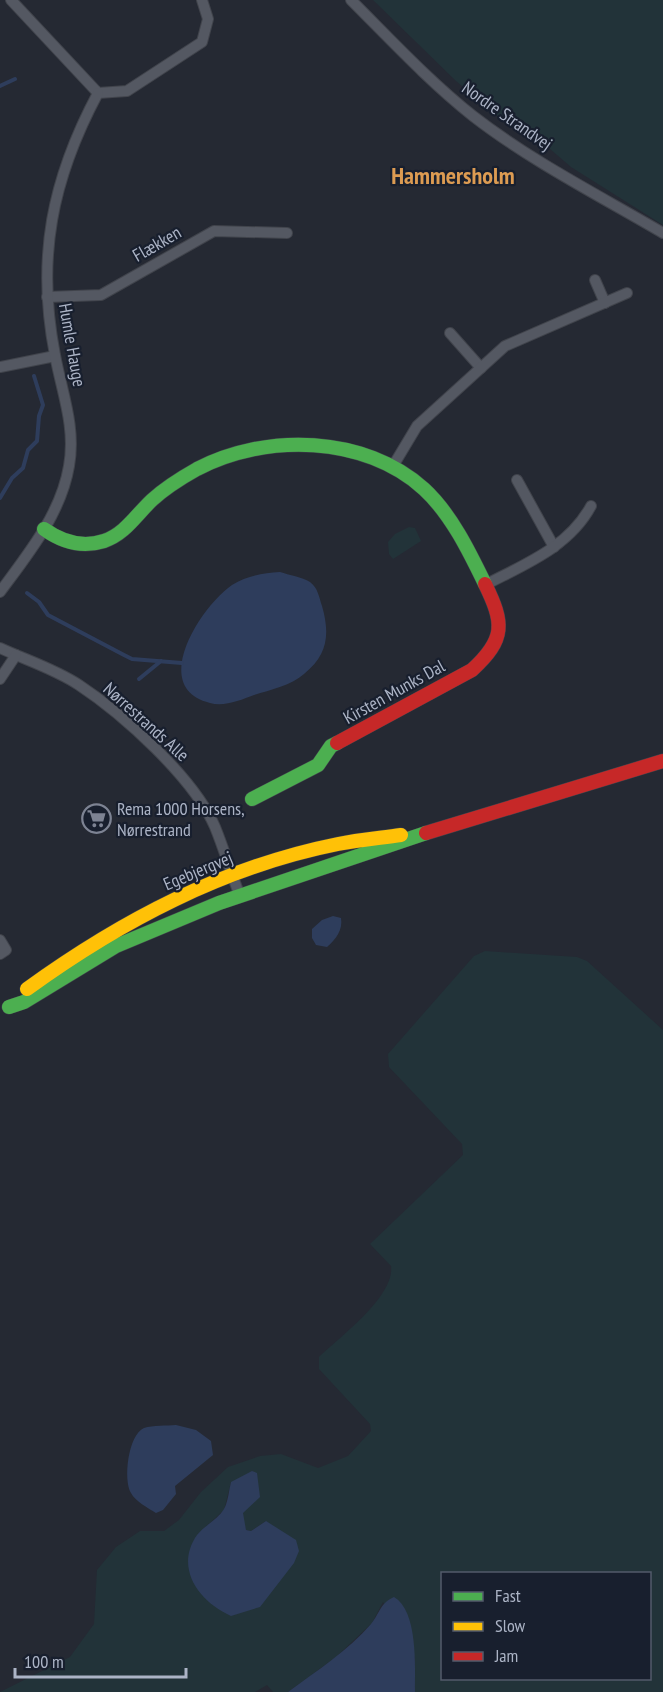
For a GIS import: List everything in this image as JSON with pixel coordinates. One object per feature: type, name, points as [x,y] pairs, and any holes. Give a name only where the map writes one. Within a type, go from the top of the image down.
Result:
[{"type":"street","points":[[10,0],[98,93],[127,91],[202,42],[208,19],[202,0]]},
{"type":"street","name":"Nordre Strandvej","points":[[351,0],[424,75],[475,118],[542,162],[663,233]]},
{"type":"street","name":"Humle Hauge","points":[[0,592],[44,529],[62,493],[72,444],[71,420],[55,356],[47,297],[49,233],[56,193],[69,154],[98,93]]},
{"type":"street","name":"Flækken","points":[[47,297],[101,295],[214,231],[287,233]]},
{"type":"street","points":[[595,280],[605,303]]},
{"type":"street","points":[[393,466],[417,426],[506,346],[627,293]]},
{"type":"street","points":[[450,333],[481,368]]},
{"type":"street","points":[[0,367],[55,356]]},
{"type":"street","name":"Kirsten Munks Dal","points":[[44,529],[58,540],[81,544],[106,540],[125,529],[153,499],[199,468],[234,454],[301,444],[365,455],[393,466],[423,488],[441,510],[498,610],[500,627],[497,643],[489,656],[472,670],[331,746],[318,765],[252,799]]},
{"type":"street","points":[[518,480],[554,547]]},
{"type":"street","points":[[485,585],[554,547],[580,526],[591,506]]},
{"type":"street","name":"Nørrestrands Alle","points":[[0,648],[78,684],[112,710],[168,761],[214,825],[240,896]]},
{"type":"street","points":[[0,679],[16,655]]},
{"type":"street","name":"Egebjergvej","points":[[4,1010],[24,1002],[116,946],[240,896],[409,841],[429,832],[663,761]]},
{"type":"street","name":"Egebjergvej","points":[[4,1010],[43,976],[102,938],[188,893],[232,874],[327,846],[429,832]]},
{"type":"street","points":[[116,946],[127,935],[226,891],[232,882],[232,874]]},
{"type":"street","points":[[0,940],[6,950],[0,954]]},
{"type":"shaded area","points":[[373,0],[663,0],[663,225],[571,167],[550,149],[506,123],[456,81]]},
{"type":"shaded area","points":[[409,527],[415,528],[421,541],[393,559],[389,554],[388,542],[395,534]]},
{"type":"shaded area","points":[[485,951],[577,957],[587,961],[663,1030],[663,1692],[415,1692],[415,1658],[383,1602],[372,1623],[336,1657],[288,1692],[273,1692],[267,1685],[255,1692],[0,1692],[70,1657],[94,1624],[97,1570],[116,1547],[140,1531],[164,1531],[179,1520],[201,1492],[228,1467],[260,1456],[281,1454],[318,1468],[348,1456],[371,1431],[370,1424],[319,1369],[319,1357],[376,1303],[390,1278],[391,1266],[370,1244],[463,1155],[462,1144],[389,1067],[388,1054],[474,956]],"holes":[[[231,1482],[246,1530],[251,1531],[266,1521],[231,1616],[198,1534],[224,1510]]]},
{"type":"water","points":[[280,572],[310,582],[318,593],[325,616],[326,635],[318,659],[312,667],[293,681],[232,702],[210,703],[192,694],[183,681],[182,665],[186,646],[207,610],[220,595],[243,579]]},
{"type":"water","points":[[333,916],[341,918],[338,934],[327,947],[316,945],[312,938],[312,929],[322,920]]},
{"type":"water","points":[[176,1425],[196,1430],[211,1441],[213,1455],[175,1486],[176,1494],[163,1510],[156,1513],[139,1502],[131,1493],[127,1478],[128,1458],[134,1439],[144,1428]]},
{"type":"water","points":[[252,1471],[257,1473],[260,1497],[243,1513],[246,1530],[251,1531],[266,1521],[296,1540],[299,1551],[294,1563],[260,1607],[231,1616],[219,1610],[200,1593],[193,1583],[188,1560],[197,1535],[224,1509],[231,1482]]},
{"type":"water","points":[[394,1597],[402,1604],[411,1626],[415,1654],[415,1692],[288,1692],[352,1643],[371,1624],[383,1605]]},
{"type":"waterway","points":[[0,86],[15,79]]},
{"type":"waterway","points":[[0,498],[12,478],[23,468],[28,450],[37,441],[39,416],[43,405],[34,376]]},
{"type":"waterway","points":[[27,593],[39,602],[48,615],[132,659],[182,663]]},
{"type":"waterway","points":[[139,679],[161,661]]},
{"type":"traffic: fast","points":[[44,529],[58,537],[80,544],[104,541],[124,529],[162,491],[197,469],[224,457],[253,449],[283,445],[314,445],[344,449],[373,458],[400,471],[424,489],[451,521],[485,584]]},
{"type":"traffic: fast","points":[[252,799],[318,765],[331,746],[337,743]]},
{"type":"traffic: fast","points":[[9,1007],[24,1002],[116,946],[219,903],[426,833]]},
{"type":"traffic: slow","points":[[27,989],[136,919],[214,882],[295,854],[338,844],[401,835]]},
{"type":"traffic: jam","points":[[337,743],[472,670],[483,659],[491,649],[498,630],[496,610],[485,584]]},
{"type":"traffic: jam","points":[[426,833],[663,761]]},
{"type":"place","name":"Rema 1000 Horsens, Nørrestrand","points":[[96,819]]},
{"type":"district","name":"Hammersholm","points":[[453,176]]}]
